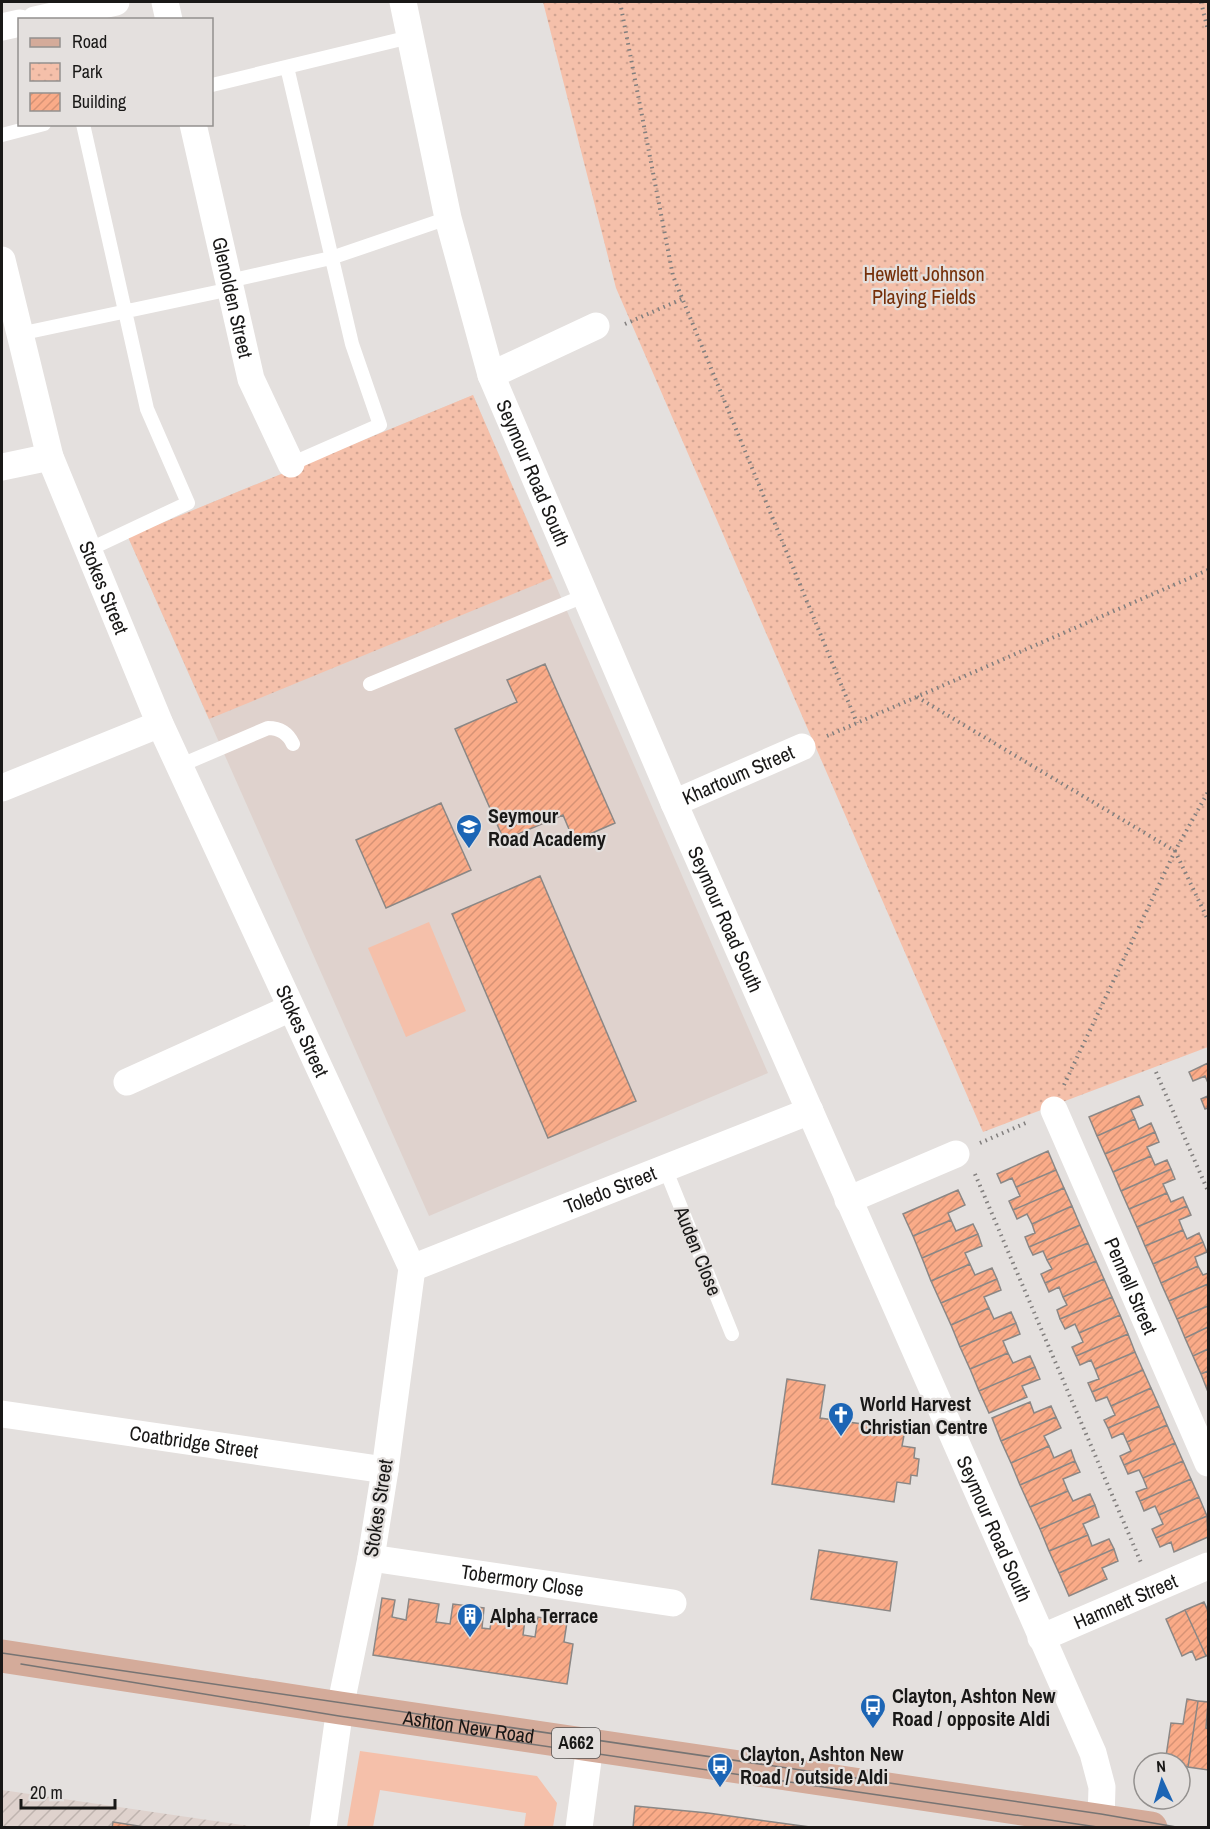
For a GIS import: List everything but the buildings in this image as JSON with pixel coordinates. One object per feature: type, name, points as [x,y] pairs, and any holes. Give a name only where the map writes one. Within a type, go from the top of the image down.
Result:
[{"type":"main road","name":"Ashton New Road","points":[[2,1656],[1151,1827]]},
{"type":"street","points":[[44,18],[116,2]]},
{"type":"street","points":[[165,2],[169,18]]},
{"type":"street","name":"Seymour Road South","points":[[403,2],[448,218],[491,375],[674,803],[1093,1753],[1102,1787],[1101,1819]]},
{"type":"street","points":[[2,27],[18,23]]},
{"type":"street","name":"Glenolden Street","points":[[193,126],[251,378],[291,464]]},
{"type":"street","name":"Stokes Street","points":[[2,261],[50,457],[160,724],[412,1268],[385,1470],[340,1708],[322,1827]]},
{"type":"street","points":[[491,375],[596,326]]},
{"type":"street","points":[[2,467],[50,457]]},
{"type":"street","points":[[2,788],[160,724]]},
{"type":"street","name":"Khartoum Street","points":[[674,803],[802,747]]},
{"type":"street","points":[[127,1082],[291,1008]]},
{"type":"street","name":"Pennell Street","points":[[1054,1110],[1209,1463]]},
{"type":"street","name":"Toledo Street","points":[[412,1268],[810,1111]]},
{"type":"street","points":[[848,1200],[960,1152]]},
{"type":"street","name":"Coatbridge Street","points":[[2,1414],[385,1470]]},
{"type":"street","name":"Tobermory Close","points":[[370,1558],[673,1603]]},
{"type":"street","name":"Hamnett Street","points":[[1041,1638],[1209,1566]]},
{"type":"street","points":[[579,1827],[590,1745]]},
{"type":"lane","points":[[213,85],[410,37]]},
{"type":"lane","points":[[287,67],[352,344],[380,425],[291,464]]},
{"type":"lane","points":[[2,135],[36,126]]},
{"type":"lane","points":[[83,126],[147,409],[188,503],[88,550]]},
{"type":"lane","points":[[20,334],[124,312],[331,258],[448,218]]},
{"type":"lane","points":[[370,684],[584,596]]},
{"type":"lane","points":[[179,766],[268,729],[276,728],[284,732],[293,744]]},
{"type":"lane","name":"Auden Close","points":[[665,1168],[732,1334]]},
{"type":"path","points":[[620,2],[673,276],[857,723]]},
{"type":"path","points":[[1201,2],[1209,30]]},
{"type":"path","points":[[596,326],[617,327],[682,299]]},
{"type":"path","points":[[802,747],[1209,570]]},
{"type":"path","points":[[916,697],[1175,851],[1209,920]]},
{"type":"path","points":[[1152,1590],[960,1152],[1054,1110],[1175,851],[1209,792]]},
{"type":"path","points":[[1156,1072],[1209,1191]]},
{"type":"shaded area","name":"Seymour Road Academy","points":[[473,395],[768,1073],[429,1216],[128,537]]},
{"type":"shaded area","points":[[2,1790],[256,1827],[2,1828]]},
{"type":"green space","name":"Hewlett Johnson Playing Fields","points":[[543,2],[1208,2],[1208,1047],[983,1132],[616,288]]},
{"type":"green space","points":[[473,395],[552,578],[209,719],[128,537]]},
{"type":"green space","points":[[429,922],[466,1011],[406,1037],[368,948]]},
{"type":"green space","points":[[360,1751],[537,1776],[557,1803],[553,1827],[524,1827],[526,1813],[380,1790],[373,1827],[347,1827]]},
{"type":"tram line","points":[[2,1653],[1101,1814],[1182,1828]]},
{"type":"tram line","points":[[21,1664],[339,1716],[1104,1828]]},
{"type":"place","name":"Seymour Road Academy","points":[[469,850]]},
{"type":"place","name":"World Harvest Christian Centre","points":[[841,1438]]},
{"type":"place","name":"Alpha Terrace","points":[[470,1639]]},
{"type":"place","name":"Clayton, Ashton New Road / opposite Aldi","points":[[873,1730]]},
{"type":"place","name":"Clayton, Ashton New Road / outside Aldi","points":[[720,1789]]}]
